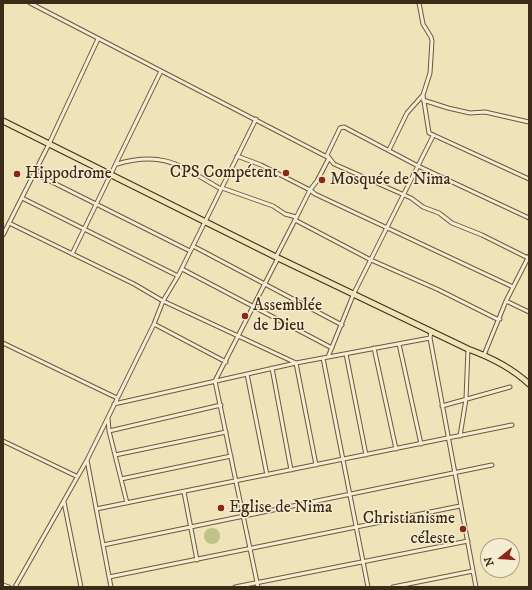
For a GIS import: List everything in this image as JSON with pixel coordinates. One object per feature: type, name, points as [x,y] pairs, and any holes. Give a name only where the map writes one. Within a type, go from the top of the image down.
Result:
[{"type":"main road","points":[[3,121],[112,174],[205,222],[468,349],[484,355],[516,373],[529,384]]},
{"type":"street","points":[[30,3],[256,119],[329,158],[334,164],[402,196],[411,198],[423,207],[439,213],[452,223],[482,235],[528,257],[506,301],[500,319],[484,355]]},
{"type":"street","points":[[419,3],[423,24],[432,41],[430,73],[423,95],[427,129],[433,136],[448,141],[529,179]]},
{"type":"street","points":[[3,236],[49,144],[98,39]]},
{"type":"street","points":[[72,254],[161,71]]},
{"type":"street","points":[[389,150],[407,113],[423,95]]},
{"type":"street","points":[[423,100],[470,113],[485,112],[529,122]]},
{"type":"street","points":[[15,587],[64,502],[76,476],[87,460],[154,324],[163,301],[178,276],[256,119]]},
{"type":"street","points":[[258,587],[215,381],[254,307],[307,195],[317,181],[329,158],[327,155],[342,127],[418,166],[529,218]]},
{"type":"street","points":[[328,357],[354,293],[433,136]]},
{"type":"street","points":[[237,156],[280,174],[315,194],[514,287]]},
{"type":"street","points":[[117,164],[140,158],[165,160],[176,164],[221,189],[275,207],[284,214],[370,260],[439,290],[497,319],[500,319]]},
{"type":"street","points":[[34,173],[190,251]]},
{"type":"street","points":[[307,195],[315,194]]},
{"type":"street","points":[[22,198],[178,276]]},
{"type":"street","points":[[9,223],[163,301],[239,335],[296,363]]},
{"type":"street","points":[[193,246],[342,325]]},
{"type":"street","points":[[182,268],[332,348]]},
{"type":"street","points":[[506,301],[529,312]]},
{"type":"street","points":[[154,324],[226,362]]},
{"type":"street","points":[[431,330],[430,338],[476,587]]},
{"type":"street","points":[[114,404],[272,368],[430,338]]},
{"type":"street","points":[[3,343],[117,398]]},
{"type":"street","points":[[399,344],[421,444]]},
{"type":"street","points":[[374,348],[396,449]]},
{"type":"street","points":[[460,436],[466,400],[468,349]]},
{"type":"street","points":[[346,354],[366,455]]},
{"type":"street","points":[[323,358],[341,460],[368,587]]},
{"type":"street","points":[[296,363],[316,465]]},
{"type":"street","points":[[272,368],[291,470]]},
{"type":"street","points":[[247,374],[267,475]]},
{"type":"street","points":[[442,406],[510,387]]},
{"type":"street","points":[[109,431],[221,405]]},
{"type":"street","points":[[108,416],[109,431],[127,503]]},
{"type":"street","points":[[96,509],[512,425]]},
{"type":"street","points":[[115,455],[226,432]]},
{"type":"street","points":[[3,441],[76,476]]},
{"type":"street","points":[[121,479],[231,456]]},
{"type":"street","points":[[87,460],[111,587]]},
{"type":"street","points":[[103,545],[492,465]]},
{"type":"street","points":[[184,492],[197,560]]},
{"type":"street","points":[[64,502],[81,587]]},
{"type":"street","points":[[109,577],[460,506]]},
{"type":"street","points":[[235,587],[468,541]]},
{"type":"street","points":[[393,587],[473,571]]},
{"type":"street","points":[[3,584],[8,587]]},
{"type":"green space","points":[[209,528],[215,528],[220,533],[218,542],[215,544],[209,544],[204,539],[204,533]]},
{"type":"place","name":"CPS Compétent","points":[[286,173]]},
{"type":"place","name":"Hippodrome","points":[[17,174]]},
{"type":"place","name":"Mosquée de Nima","points":[[322,180]]},
{"type":"place","name":"Assemblée de Dieu","points":[[245,316]]},
{"type":"place","name":"Eglise de Nima","points":[[221,508]]},
{"type":"place","name":"Christianisme céleste","points":[[463,529]]}]
